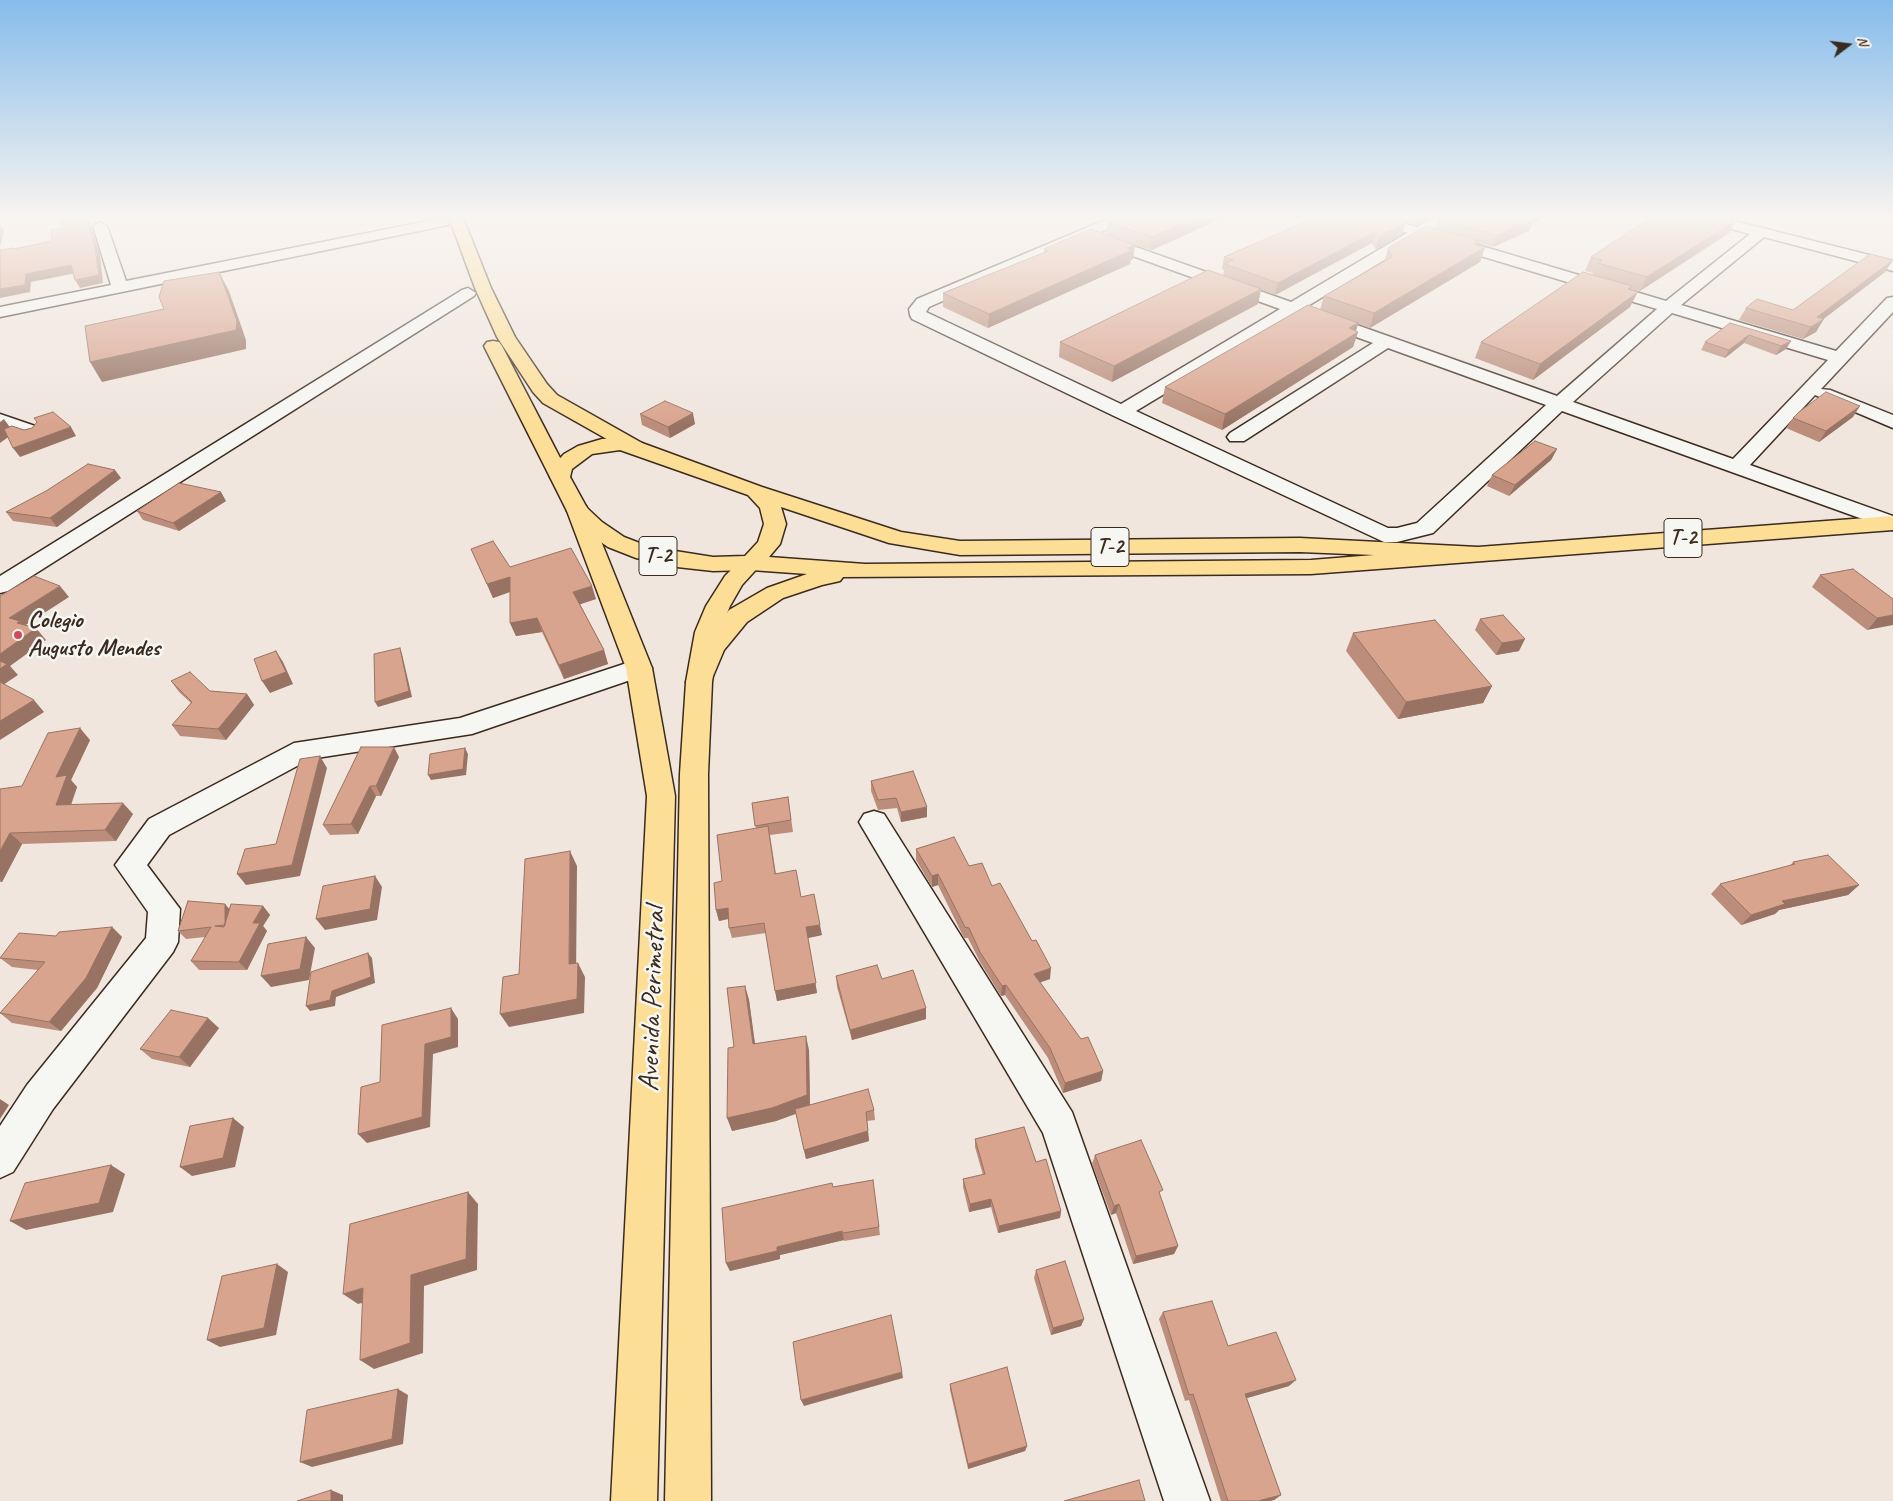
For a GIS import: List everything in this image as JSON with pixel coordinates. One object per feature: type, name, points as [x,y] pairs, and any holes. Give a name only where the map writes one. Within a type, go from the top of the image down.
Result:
[{"type":"main road","name":"T-2","points":[[466,285],[517,396],[578,511],[594,527],[608,537],[644,553],[677,560],[713,564],[751,563],[865,571],[1311,567],[1473,553],[1893,523]]},
{"type":"main road","name":"T-2","points":[[481,285],[506,337],[540,388],[550,399],[636,447],[755,491],[897,538],[960,548],[1300,545],[1473,553]]},
{"type":"main road","name":"T-2","points":[[560,477],[562,467],[571,458],[585,450],[602,445],[620,444],[636,447]]},
{"type":"main road","name":"T-2","points":[[751,563],[769,544],[776,524],[770,506],[755,491]]},
{"type":"main road","name":"Avenida Perimetral","points":[[578,511],[639,668],[661,796],[634,1501]]},
{"type":"main road","name":"Avenida Perimetral","points":[[688,1501],[694,774],[699,682],[707,632],[718,606],[733,581],[751,563]]},
{"type":"main road","name":"T-2","points":[[699,682],[712,647],[738,616],[775,593],[818,578],[865,571]]},
{"type":"street","points":[[0,312],[129,285]]},
{"type":"street","points":[[965,285],[923,303],[916,312],[921,318],[1384,535],[1396,535],[1425,528],[1559,404],[1695,285]]},
{"type":"street","points":[[1227,285],[1893,523]]},
{"type":"street","points":[[1121,412],[1330,285]]},
{"type":"street","points":[[1599,285],[1840,358]]},
{"type":"street","points":[[0,586],[468,293]]},
{"type":"street","points":[[1736,467],[1893,302]]},
{"type":"street","points":[[1237,437],[1386,342]]},
{"type":"street","points":[[1810,389],[1893,422]]},
{"type":"street","points":[[0,420],[31,432]]},
{"type":"street","points":[[0,1159],[40,1097],[162,942],[164,909],[130,865],[159,827],[304,750],[462,727],[639,668]]},
{"type":"street","points":[[874,822],[1059,1125],[1186,1501]]},
{"type":"building","points":[[0,285],[25,285],[0,289]]},
{"type":"building","points":[[163,285],[224,285],[237,321],[236,330],[90,362],[85,326],[164,309],[159,297]]},
{"type":"building","points":[[963,285],[1054,285],[989,314],[943,293]]},
{"type":"building","points":[[1177,285],[1250,285],[1261,289],[1114,366],[1060,342]]},
{"type":"building","points":[[1343,285],[1421,285],[1374,313],[1324,296]]},
{"type":"building","points":[[1564,285],[1629,285],[1632,286],[1628,289],[1638,292],[1540,364],[1481,342]]},
{"type":"building","points":[[1827,285],[1860,285],[1817,317],[1824,319],[1811,327],[1746,308],[1757,299],[1793,310]]},
{"type":"building","points":[[1308,305],[1358,323],[1349,328],[1358,332],[1225,414],[1165,387]]},
{"type":"building","points":[[1730,323],[1791,341],[1781,346],[1749,335],[1729,350],[1705,342]]},
{"type":"building","points":[[1826,392],[1860,406],[1826,431],[1793,418],[1799,412]]},
{"type":"building","points":[[665,401],[693,413],[668,427],[640,414]]},
{"type":"building","points":[[53,412],[71,427],[13,448],[4,429],[12,426],[24,430],[32,428],[37,422],[34,418]]},
{"type":"building","points":[[1535,441],[1557,449],[1515,485],[1492,475]]},
{"type":"building","points":[[88,464],[115,470],[50,518],[6,512],[46,491]]},
{"type":"building","points":[[179,483],[221,492],[173,523],[137,511]]},
{"type":"building","points":[[493,541],[510,567],[571,548],[592,586],[573,592],[604,650],[559,665],[537,618],[510,623],[510,577],[487,584],[471,549]]},
{"type":"building","points":[[1853,569],[1893,599],[1893,615],[1877,618],[1820,575]]},
{"type":"building","points":[[34,576],[60,586],[9,618],[20,621],[17,623],[36,628],[0,654],[0,596]]},
{"type":"building","points":[[1503,615],[1525,639],[1502,643],[1480,619]]},
{"type":"building","points":[[1435,620],[1492,686],[1406,702],[1353,633]]},
{"type":"building","points":[[400,648],[409,691],[375,702],[374,654]]},
{"type":"building","points":[[276,651],[286,672],[262,681],[254,659]]},
{"type":"building","points":[[0,661],[7,664],[0,669]]},
{"type":"building","points":[[190,672],[210,691],[247,694],[218,729],[172,725],[192,702],[171,681]]},
{"type":"building","points":[[0,682],[34,700],[0,721]]},
{"type":"building","points":[[80,728],[56,777],[67,775],[56,805],[123,803],[105,830],[10,833],[0,851],[0,789],[22,786],[48,733]]},
{"type":"building","points":[[361,747],[394,747],[376,786],[370,786],[351,824],[323,825]]},
{"type":"building","points":[[465,748],[463,769],[428,775],[430,754]]},
{"type":"building","points":[[320,756],[292,865],[237,874],[245,849],[276,844],[300,759]]},
{"type":"building","points":[[913,771],[927,807],[901,812],[896,798],[878,800],[871,781]]},
{"type":"building","points":[[788,797],[791,820],[755,826],[752,803]]},
{"type":"building","points":[[768,826],[775,874],[796,870],[801,897],[814,894],[820,925],[806,927],[816,983],[775,991],[764,923],[729,928],[728,908],[716,910],[714,883],[722,881],[717,835]]},
{"type":"building","points":[[954,837],[969,866],[982,863],[992,886],[1000,883],[1032,941],[1036,940],[1051,968],[1034,974],[1081,1039],[1088,1037],[1103,1071],[1065,1083],[1050,1048],[1006,985],[1002,986],[980,952],[969,928],[965,927],[938,874],[932,876],[916,849]]},
{"type":"building","points":[[570,851],[569,964],[578,963],[577,999],[500,1014],[503,977],[519,974],[525,859]]},
{"type":"building","points":[[1828,855],[1859,885],[1782,901],[1785,904],[1751,915],[1720,884],[1795,864],[1793,862]]},
{"type":"building","points":[[375,876],[370,909],[316,919],[323,886]]},
{"type":"building","points":[[188,901],[225,904],[225,924],[231,904],[263,906],[253,923],[260,923],[239,962],[191,961],[211,927],[178,931]]},
{"type":"building","points":[[112,927],[86,978],[49,1022],[0,1013],[45,962],[0,958],[19,933],[56,936],[59,932]]},
{"type":"building","points":[[306,937],[300,969],[261,976],[268,944]]},
{"type":"building","points":[[368,953],[371,977],[332,991],[330,1000],[306,1006],[311,972]]},
{"type":"building","points":[[877,965],[882,979],[913,970],[926,1008],[850,1030],[836,976]]},
{"type":"building","points":[[745,986],[753,1044],[806,1036],[807,1095],[772,1108],[727,1118],[728,1048],[734,1047],[727,988]]},
{"type":"building","points":[[451,1008],[451,1037],[425,1044],[422,1117],[358,1134],[361,1087],[380,1082],[382,1025]]},
{"type":"building","points":[[171,1010],[208,1018],[179,1057],[140,1049]]},
{"type":"building","points":[[868,1089],[874,1110],[866,1112],[868,1131],[804,1150],[795,1109]]},
{"type":"building","points":[[233,1118],[223,1158],[180,1167],[190,1126]]},
{"type":"building","points":[[1024,1127],[1036,1162],[1046,1159],[1061,1211],[999,1226],[991,1199],[970,1204],[963,1179],[985,1174],[975,1139]]},
{"type":"building","points":[[1141,1140],[1163,1190],[1159,1192],[1178,1246],[1136,1256],[1119,1204],[1114,1206],[1095,1155]]},
{"type":"building","points":[[111,1165],[99,1203],[10,1221],[25,1183]]},
{"type":"building","points":[[873,1180],[879,1227],[843,1233],[842,1231],[777,1247],[777,1251],[726,1263],[722,1208],[832,1183],[833,1187]]},
{"type":"building","points":[[468,1192],[466,1259],[411,1275],[410,1343],[360,1360],[363,1288],[343,1294],[350,1224]]},
{"type":"building","points":[[1065,1261],[1084,1319],[1053,1328],[1036,1270]]},
{"type":"building","points":[[277,1264],[264,1328],[207,1340],[222,1276]]},
{"type":"building","points":[[1212,1301],[1228,1346],[1276,1332],[1296,1380],[1245,1394],[1281,1495],[1258,1501],[1228,1501],[1193,1394],[1189,1395],[1163,1312]]},
{"type":"building","points":[[891,1315],[902,1372],[801,1400],[793,1342]]},
{"type":"building","points":[[1007,1367],[1027,1446],[968,1464],[950,1384]]},
{"type":"building","points":[[398,1389],[392,1439],[300,1462],[307,1410]]},
{"type":"building","points":[[1139,1480],[1145,1501],[1064,1501]]},
{"type":"building","points":[[331,1490],[331,1501],[297,1501]]},
{"type":"place","name":"Colegio Augusto Mendes","points":[[18,635]]}]
